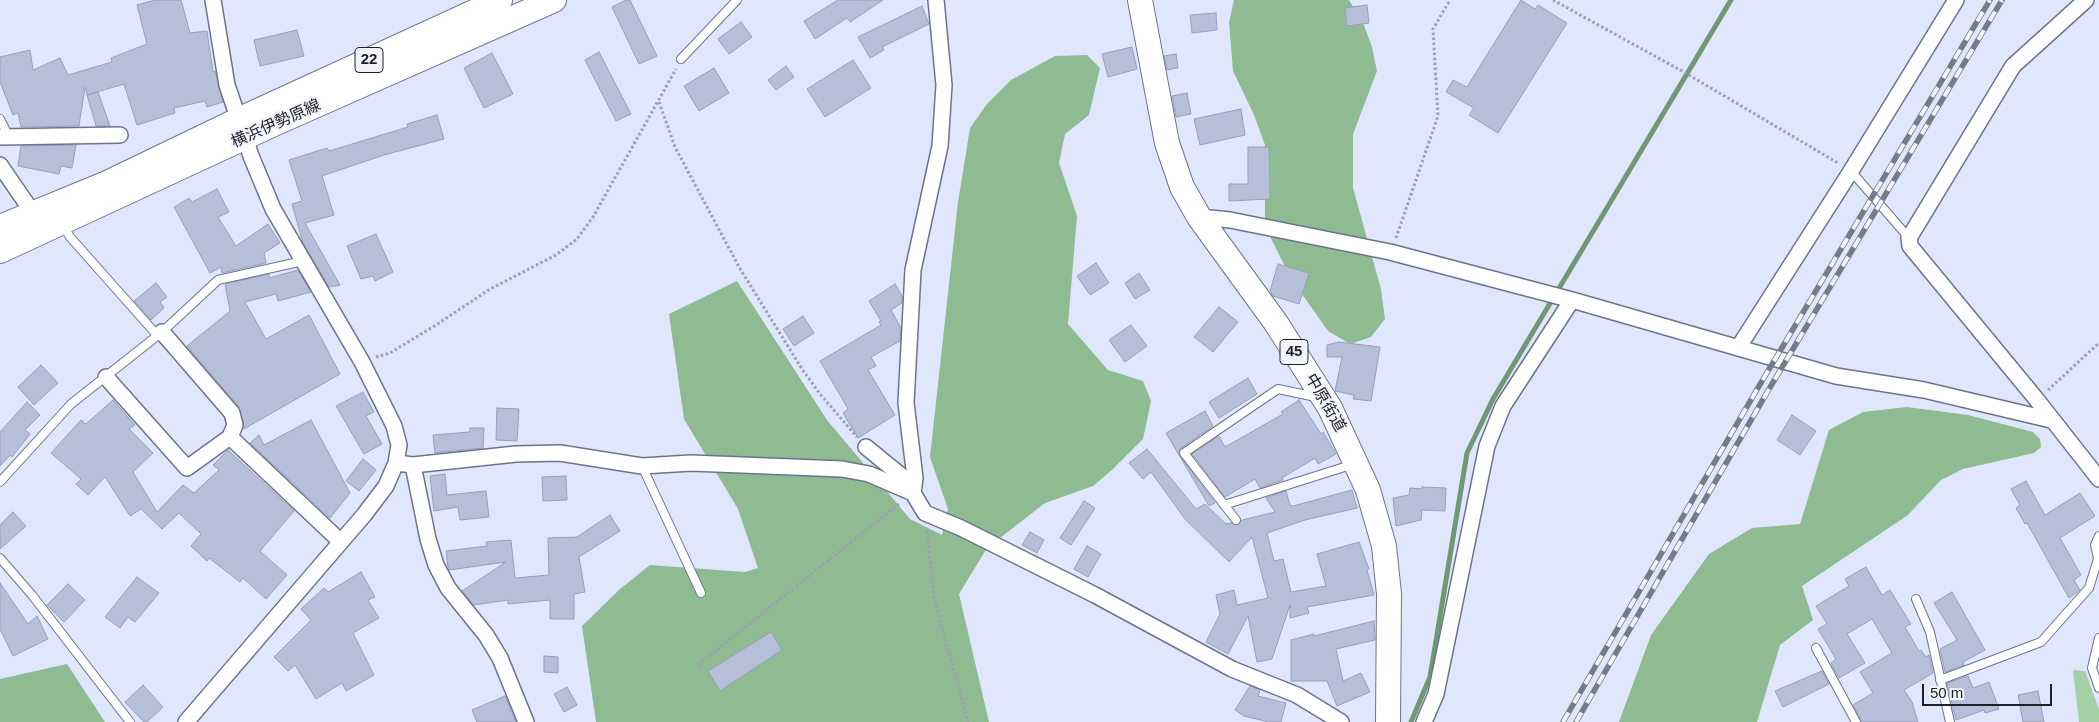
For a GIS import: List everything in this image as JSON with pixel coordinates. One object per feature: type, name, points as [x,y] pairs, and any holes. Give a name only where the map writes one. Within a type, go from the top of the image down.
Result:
[{"type":"main road","name":"横浜伊勢原線","points":[[0,251],[62,224],[241,129],[500,0]]},
{"type":"main road","name":"横浜伊勢原線","points":[[0,227],[554,0]]},
{"type":"main road","name":"中原街道","points":[[1140,0],[1167,143],[1182,187],[1199,217],[1276,322],[1323,398],[1356,464],[1375,512],[1384,546],[1389,594],[1391,633],[1388,722]]},
{"type":"street","points":[[186,722],[341,542],[386,486],[396,463],[399,445],[394,426],[362,362],[273,209],[241,129],[227,85],[213,0]]},
{"type":"street","points":[[914,493],[906,403],[913,270],[940,146],[944,85],[936,0]]},
{"type":"street","points":[[1738,348],[1852,172],[1956,0]]},
{"type":"street","points":[[2086,0],[2013,66],[1909,238],[1910,246],[2037,400],[2099,479]]},
{"type":"street","points":[[5,137],[120,134]]},
{"type":"street","points":[[0,165],[33,213]]},
{"type":"street","points":[[1199,217],[1230,220],[1390,252],[1570,299],[1836,376],[1924,390],[2051,420]]},
{"type":"street","points":[[1424,722],[1436,694],[1487,446],[1503,406],[1570,299]]},
{"type":"street","points":[[106,377],[187,468],[230,436],[235,425],[232,413],[160,333]]},
{"type":"street","points":[[230,436],[341,542]]},
{"type":"street","points":[[866,447],[904,478],[925,513],[961,528],[1095,594],[1232,669],[1297,695],[1341,722]]},
{"type":"street","points":[[396,463],[413,466],[516,454],[560,453],[642,466],[691,463],[842,469],[869,474],[914,493]]},
{"type":"street","points":[[413,466],[428,539],[436,565],[448,588],[486,635],[500,658],[526,722]]},
{"type":"lane","points":[[680,59],[737,0]]},
{"type":"lane","points":[[0,120],[5,137]]},
{"type":"lane","points":[[1852,172],[1909,238]]},
{"type":"lane","points":[[62,224],[70,237],[160,333]]},
{"type":"lane","points":[[0,482],[71,404],[160,333],[218,280],[303,261]]},
{"type":"lane","points":[[1236,520],[1184,453],[1278,389],[1323,398]]},
{"type":"lane","points":[[1224,505],[1356,464]]},
{"type":"lane","points":[[642,466],[701,593]]},
{"type":"lane","points":[[1940,680],[2041,642],[2089,588],[2098,561],[2095,545],[2099,536]]},
{"type":"lane","points":[[0,558],[32,595],[130,722]]},
{"type":"lane","points":[[1916,599],[1930,632],[1950,722]]},
{"type":"lane","points":[[2099,638],[2092,668],[2099,688]]},
{"type":"lane","points":[[1816,648],[1856,722]]},
{"type":"path","points":[[1390,252],[1409,205],[1438,116],[1433,29],[1450,0]]},
{"type":"path","points":[[1554,0],[1682,71],[1852,172]]},
{"type":"path","points":[[362,362],[390,353],[490,289],[556,255],[576,239],[593,217],[680,59]]},
{"type":"path","points":[[658,102],[675,147],[739,267],[802,369],[820,394],[866,447]]},
{"type":"path","points":[[2037,400],[2099,343]]},
{"type":"path","points":[[698,665],[914,493]]},
{"type":"path","points":[[925,513],[934,599],[968,722]]},
{"type":"green space","points":[[1234,0],[1349,0],[1363,23],[1372,47],[1377,71],[1353,134],[1353,188],[1381,289],[1385,319],[1371,337],[1350,344],[1328,331],[1290,277],[1265,226],[1265,145],[1254,115],[1233,71],[1229,22]]},
{"type":"green space","points":[[1087,55],[1100,68],[1089,115],[1065,134],[1059,163],[1077,216],[1068,324],[1108,370],[1143,381],[1151,401],[1143,439],[1093,486],[1045,503],[987,548],[959,594],[989,722],[596,722],[582,626],[620,589],[650,565],[745,572],[758,568],[738,509],[684,419],[669,314],[737,281],[827,420],[910,519],[942,535],[948,509],[930,457],[958,202],[970,128],[987,104],[1011,80],[1055,56]]},
{"type":"green space","points":[[1907,407],[1968,415],[2033,432],[2040,439],[2041,447],[2034,453],[1963,469],[1941,480],[1908,515],[1802,586],[1813,620],[1780,645],[1757,722],[1619,722],[1651,635],[1709,554],[1752,528],[1800,524],[1829,430],[1863,412]]},
{"type":"green space","points":[[67,664],[105,722],[0,722],[0,679]]},
{"type":"green space","points":[[2073,670],[2085,671],[2099,709],[2099,722],[2079,722]]},
{"type":"building","points":[[155,0],[181,0],[190,33],[207,31],[213,72],[215,71],[223,102],[207,107],[205,101],[174,108],[175,113],[137,125],[124,84],[87,95],[85,87],[79,126],[21,127],[18,113],[13,115],[0,82],[0,57],[30,50],[33,70],[60,58],[68,75],[112,62],[111,58],[147,44],[137,5]]},
{"type":"building","points":[[630,0],[657,56],[639,64],[612,7]]},
{"type":"building","points":[[838,0],[883,0],[850,22],[847,18],[815,39],[804,21]]},
{"type":"building","points":[[1521,0],[1535,9],[1538,5],[1567,23],[1498,133],[1469,115],[1474,108],[1446,92],[1453,80],[1467,87]]},
{"type":"building","points":[[1367,5],[1369,23],[1347,26],[1345,8]]},
{"type":"building","points":[[922,6],[929,24],[882,47],[884,50],[870,58],[858,37]]},
{"type":"building","points":[[1216,13],[1217,30],[1192,33],[1190,15]]},
{"type":"building","points":[[741,22],[752,37],[729,54],[718,39]]},
{"type":"building","points":[[297,30],[304,56],[260,66],[254,40]]},
{"type":"building","points":[[1132,47],[1137,69],[1108,77],[1102,54]]},
{"type":"building","points":[[599,52],[631,114],[616,121],[585,60]]},
{"type":"building","points":[[492,53],[513,94],[484,108],[464,68]]},
{"type":"building","points":[[1176,54],[1178,68],[1167,70],[1164,56]]},
{"type":"building","points":[[853,60],[871,88],[825,117],[807,89]]},
{"type":"building","points":[[786,66],[794,77],[776,90],[768,80]]},
{"type":"building","points":[[714,68],[729,93],[699,111],[684,86]]},
{"type":"building","points":[[98,92],[110,126],[96,126],[87,95]]},
{"type":"building","points":[[1187,93],[1191,114],[1176,117],[1172,96]]},
{"type":"building","points":[[1241,109],[1245,135],[1200,145],[1194,119]]},
{"type":"building","points":[[437,115],[444,139],[384,155],[322,176],[334,215],[305,223],[340,285],[329,287],[303,243],[292,204],[302,201],[289,160],[327,148],[329,151],[408,127],[407,124]]},
{"type":"building","points":[[76,145],[72,168],[61,166],[59,174],[18,166],[21,146]]},
{"type":"building","points":[[1248,147],[1269,147],[1270,199],[1229,201],[1229,184],[1248,184]]},
{"type":"building","points":[[217,189],[229,212],[218,217],[236,246],[268,224],[280,243],[264,253],[266,263],[222,273],[221,267],[210,273],[174,207],[189,198],[192,202]]},
{"type":"building","points":[[376,234],[393,272],[375,281],[373,276],[361,279],[347,246]]},
{"type":"building","points":[[1096,263],[1109,283],[1090,295],[1077,276]]},
{"type":"building","points":[[1278,264],[1309,273],[1299,304],[1273,296],[1270,291]]},
{"type":"building","points":[[298,270],[311,292],[278,301],[276,294],[245,302],[266,339],[309,315],[340,374],[244,429],[239,407],[187,346],[230,311],[225,284],[269,274],[269,278]]},
{"type":"building","points":[[1139,273],[1150,290],[1135,299],[1125,283]]},
{"type":"building","points":[[156,283],[167,297],[160,302],[164,308],[151,320],[134,301]]},
{"type":"building","points":[[895,284],[902,296],[902,303],[891,310],[901,328],[900,341],[871,357],[876,366],[868,370],[895,415],[858,438],[843,413],[848,409],[820,361],[881,325],[879,322],[881,321],[869,301]]},
{"type":"building","points":[[1219,307],[1238,322],[1213,352],[1194,337]]},
{"type":"building","points":[[803,316],[814,333],[794,346],[783,329]]},
{"type":"building","points":[[1131,325],[1147,346],[1125,362],[1109,340]]},
{"type":"building","points":[[1339,342],[1380,347],[1371,401],[1353,399],[1354,395],[1335,391],[1342,357],[1327,357],[1327,345]]},
{"type":"building","points":[[41,365],[58,383],[34,405],[18,387]]},
{"type":"building","points":[[1248,378],[1257,394],[1219,418],[1209,402]]},
{"type":"building","points":[[363,392],[374,412],[366,416],[382,444],[364,454],[336,406]]},
{"type":"building","points":[[113,400],[135,425],[129,429],[153,453],[133,472],[157,512],[183,485],[194,493],[219,470],[213,465],[228,450],[294,511],[260,551],[287,575],[266,599],[243,578],[240,582],[209,558],[207,561],[191,546],[201,534],[179,513],[162,529],[141,509],[130,516],[105,477],[88,495],[76,484],[81,479],[51,453],[81,420],[86,424]]},
{"type":"building","points":[[1299,400],[1321,434],[1323,432],[1336,454],[1318,464],[1315,458],[1282,478],[1283,480],[1260,488],[1255,479],[1225,497],[1192,454],[1219,436],[1225,447],[1283,414],[1281,412]]},
{"type":"building","points":[[27,402],[40,415],[25,430],[30,434],[12,457],[10,455],[0,466],[0,432]]},
{"type":"building","points":[[497,408],[519,409],[517,441],[496,440]]},
{"type":"building","points":[[1205,411],[1213,426],[1181,448],[1178,453],[1215,503],[1209,506],[1166,433]]},
{"type":"building","points":[[1792,415],[1816,431],[1800,455],[1777,440]]},
{"type":"building","points":[[311,420],[350,493],[330,518],[250,443],[259,435],[264,445]]},
{"type":"building","points":[[470,428],[484,428],[483,448],[435,453],[433,435],[470,432]]},
{"type":"building","points":[[1147,449],[1196,509],[1205,504],[1226,524],[1237,525],[1242,520],[1275,512],[1266,498],[1286,491],[1290,505],[1293,506],[1352,490],[1357,508],[1305,520],[1267,533],[1274,561],[1283,559],[1291,592],[1326,586],[1317,554],[1359,542],[1369,569],[1367,570],[1374,595],[1307,607],[1309,613],[1290,618],[1290,605],[1272,659],[1257,662],[1248,616],[1228,654],[1206,642],[1220,614],[1216,595],[1234,590],[1237,605],[1268,598],[1252,537],[1229,562],[1185,519],[1151,472],[1143,479],[1129,463]]},
{"type":"building","points":[[363,459],[376,470],[359,491],[346,481]]},
{"type":"building","points":[[445,474],[447,495],[486,491],[489,517],[460,520],[458,507],[434,511],[430,476]]},
{"type":"building","points":[[566,476],[567,500],[543,501],[542,477]]},
{"type":"building","points":[[2026,481],[2045,515],[2080,493],[2095,516],[2060,538],[2081,575],[2074,580],[2080,590],[2069,598],[2027,523],[2025,524],[2016,508],[2020,505],[2011,489]]},
{"type":"building","points":[[1422,487],[1446,488],[1445,511],[1422,510],[1421,520],[1396,526],[1393,498],[1409,495],[1410,488],[1422,489]]},
{"type":"building","points":[[1084,501],[1095,508],[1071,545],[1060,538]]},
{"type":"building","points":[[13,512],[26,526],[0,549],[0,525]]},
{"type":"building","points":[[610,515],[620,531],[579,557],[585,592],[574,594],[574,619],[550,619],[550,600],[508,604],[508,600],[474,605],[462,591],[506,562],[449,570],[448,567],[446,551],[487,546],[486,542],[511,540],[515,578],[549,575],[548,538],[577,537]]},
{"type":"building","points":[[1030,532],[1044,540],[1037,553],[1022,545]]},
{"type":"building","points":[[1087,546],[1101,554],[1088,577],[1074,569]]},
{"type":"building","points":[[1866,567],[1882,595],[1890,590],[1911,624],[1905,627],[1919,651],[1921,650],[1926,657],[1929,655],[1933,673],[1904,690],[1912,702],[1918,722],[1862,722],[1853,705],[1873,693],[1860,672],[1892,653],[1872,619],[1847,634],[1865,663],[1839,678],[1831,663],[1836,659],[1818,629],[1827,624],[1816,606],[1849,586],[1845,579]]},
{"type":"building","points":[[361,572],[375,597],[368,600],[379,618],[353,633],[374,675],[346,691],[342,683],[316,699],[295,665],[288,671],[274,657],[311,620],[301,609],[324,588],[328,592]]},
{"type":"building","points":[[137,577],[159,593],[135,622],[128,617],[120,628],[105,617]]},
{"type":"building","points":[[0,583],[28,624],[37,616],[48,639],[13,656],[0,629]]},
{"type":"building","points":[[68,584],[85,600],[64,622],[47,605]]},
{"type":"building","points":[[1952,592],[1985,650],[1963,662],[1964,665],[1945,672],[1940,649],[1957,640],[1934,603]]},
{"type":"building","points":[[1374,621],[1375,640],[1336,649],[1343,681],[1361,673],[1370,692],[1337,706],[1327,681],[1291,681],[1291,640]]},
{"type":"building","points":[[771,632],[782,650],[720,691],[708,671]]},
{"type":"building","points":[[544,656],[558,657],[558,673],[544,672]]},
{"type":"building","points":[[1822,671],[1829,684],[1783,707],[1775,691]]},
{"type":"building","points":[[1968,676],[1973,688],[1989,682],[1999,709],[1985,713],[1984,710],[1956,720],[1947,683]]},
{"type":"building","points":[[143,685],[163,707],[147,722],[144,722],[125,702]]},
{"type":"building","points":[[1250,686],[1260,690],[1258,696],[1286,703],[1281,722],[1269,722],[1244,716],[1235,710]]},
{"type":"building","points":[[567,687],[577,705],[564,712],[554,694]]},
{"type":"building","points":[[2038,691],[2044,722],[2023,722],[2018,695]]},
{"type":"building","points":[[505,696],[516,722],[477,722],[472,710]]},
{"type":"waterway","points":[[1411,722],[1430,677],[1467,453],[1493,399],[1731,0]]},
{"type":"railway","points":[[1563,722],[1762,381],[1990,0]]},
{"type":"railway","points":[[1576,722],[1772,384],[2002,0]]}]
